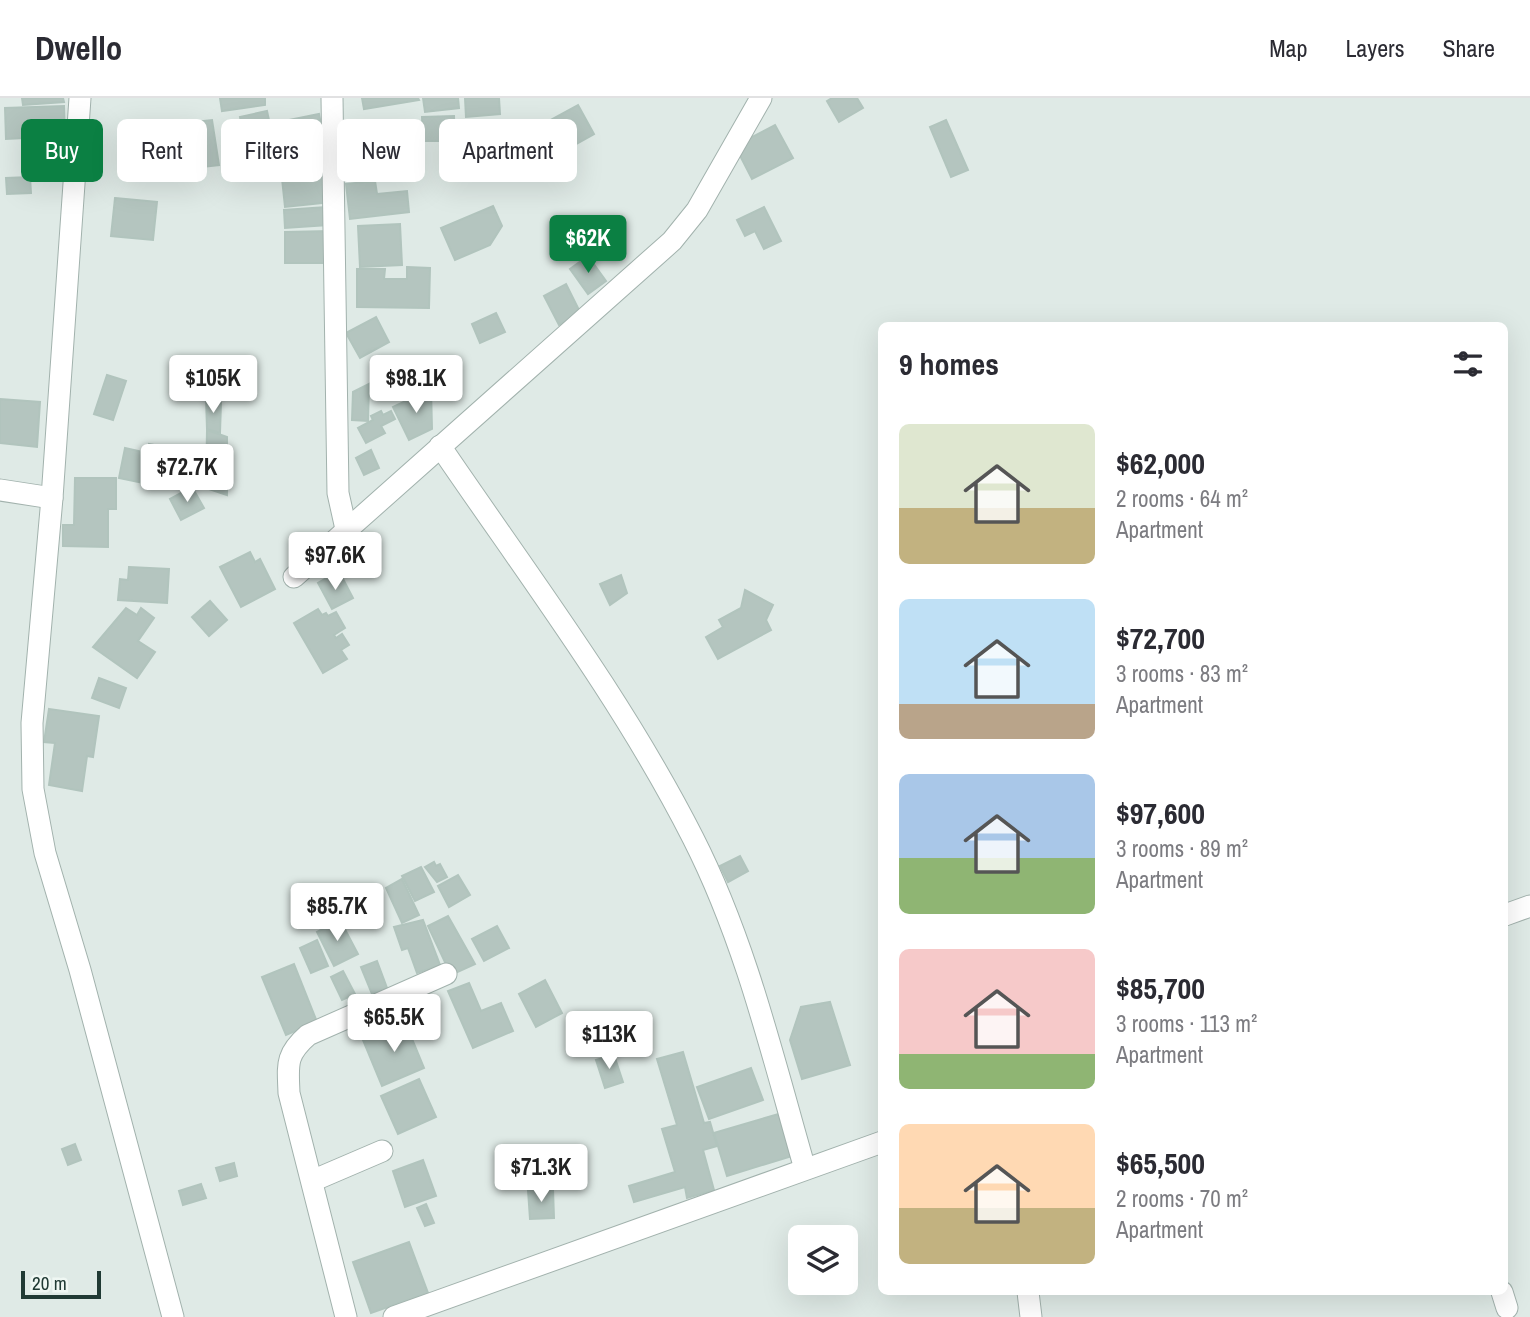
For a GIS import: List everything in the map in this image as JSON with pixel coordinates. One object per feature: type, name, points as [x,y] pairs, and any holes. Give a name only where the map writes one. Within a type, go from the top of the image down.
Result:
[{"type":"street","points":[[80,98],[52,498],[32,723],[33,789],[45,853],[80,970],[173,1317]]},
{"type":"street","points":[[332,98],[338,479],[346,529]]},
{"type":"street","points":[[294,578],[672,241],[697,210],[761,98]]},
{"type":"street","points":[[440,446],[590,665],[693,838],[729,917],[805,1169]]},
{"type":"street","points":[[0,490],[52,498]]},
{"type":"street","points":[[1508,914],[1530,906]]},
{"type":"street","points":[[346,1317],[289,1093],[288,1062],[294,1047],[308,1035],[446,974]]},
{"type":"street","points":[[394,1317],[878,1143]]},
{"type":"street","points":[[312,1181],[382,1151]]},
{"type":"street","points":[[1028,1295],[1031,1317]]},
{"type":"building","points":[[22,98],[63,98],[64,102],[23,105]]},
{"type":"building","points":[[220,98],[265,98],[265,105],[222,111]]},
{"type":"building","points":[[362,98],[418,98],[419,100],[364,109]]},
{"type":"building","points":[[423,98],[458,98],[459,108],[425,112]]},
{"type":"building","points":[[465,98],[499,98],[500,114],[466,117]]},
{"type":"building","points":[[832,98],[857,98],[863,108],[839,122],[827,101]]},
{"type":"building","points":[[578,105],[594,134],[577,144],[577,119],[553,119]]},
{"type":"building","points":[[64,106],[64,119],[21,119],[21,138],[6,139],[5,108]]},
{"type":"building","points":[[267,111],[269,119],[240,119]]},
{"type":"building","points":[[319,114],[320,119],[294,119]]},
{"type":"building","points":[[454,116],[454,119],[439,119],[439,141],[425,141],[425,119],[422,117]]},
{"type":"building","points":[[212,120],[219,165],[207,166],[207,121]]},
{"type":"building","points":[[946,120],[968,170],[951,177],[930,127]]},
{"type":"building","points":[[775,125],[793,158],[752,179],[735,146]]},
{"type":"building","points":[[323,165],[327,165],[331,202],[285,207],[282,182],[323,182]]},
{"type":"building","points":[[21,177],[21,182],[30,182],[31,193],[7,194],[6,178]]},
{"type":"building","points":[[375,182],[377,194],[407,191],[409,212],[350,219],[346,184]]},
{"type":"building","points":[[115,198],[157,202],[153,240],[111,236]]},
{"type":"building","points":[[493,206],[502,226],[490,245],[455,260],[441,228]]},
{"type":"building","points":[[326,207],[328,225],[285,228],[284,210]]},
{"type":"building","points":[[764,207],[781,241],[764,249],[755,231],[745,236],[737,220]]},
{"type":"building","points":[[400,224],[402,265],[360,267],[358,226]]},
{"type":"building","points":[[330,231],[330,263],[285,263],[285,232]]},
{"type":"building","points":[[588,256],[606,281],[588,294],[570,269]]},
{"type":"building","points":[[407,267],[430,268],[429,308],[357,307],[357,269],[385,269],[384,279],[407,279]]},
{"type":"building","points":[[566,284],[581,314],[559,325],[544,296]]},
{"type":"building","points":[[496,313],[505,332],[480,343],[472,324]]},
{"type":"building","points":[[376,317],[389,342],[360,358],[346,333]]},
{"type":"building","points":[[107,375],[126,381],[113,420],[94,414]]},
{"type":"building","points":[[369,384],[368,421],[352,420],[353,392]]},
{"type":"building","points":[[431,389],[432,429],[409,440],[393,407]]},
{"type":"building","points":[[206,398],[221,403],[220,433],[207,429]]},
{"type":"building","points":[[0,399],[40,402],[37,447],[0,443]]},
{"type":"building","points":[[381,411],[383,415],[391,411],[395,419],[381,426],[385,433],[366,443],[358,428],[373,420],[371,416]]},
{"type":"building","points":[[207,430],[227,437],[227,495],[206,488]]},
{"type":"building","points":[[149,444],[175,449],[173,459],[190,463],[187,481],[177,479],[176,486],[164,483],[163,487],[119,478],[125,448],[147,453]]},
{"type":"building","points":[[371,450],[379,468],[364,475],[356,458]]},
{"type":"building","points":[[75,478],[116,478],[116,509],[108,509],[108,547],[63,546],[63,525],[74,525]]},
{"type":"building","points":[[192,487],[204,508],[181,520],[170,499]]},
{"type":"building","points":[[250,552],[255,562],[260,559],[275,589],[241,607],[220,567]]},
{"type":"building","points":[[129,567],[169,569],[167,603],[118,600],[120,579],[128,580]]},
{"type":"building","points":[[332,575],[336,583],[343,579],[353,598],[332,609],[318,583]]},
{"type":"building","points":[[621,575],[627,593],[610,605],[600,584]]},
{"type":"building","points":[[745,590],[773,605],[766,620],[771,630],[718,659],[706,637],[723,627],[719,620],[741,608]]},
{"type":"building","points":[[210,601],[227,620],[209,636],[192,617]]},
{"type":"building","points":[[126,608],[137,615],[141,608],[154,618],[138,641],[155,652],[137,678],[93,647]]},
{"type":"building","points":[[318,609],[322,615],[326,613],[328,616],[336,612],[345,628],[334,635],[336,638],[342,634],[349,645],[341,650],[347,659],[323,673],[294,623]]},
{"type":"building","points":[[99,678],[126,688],[119,708],[92,698]]},
{"type":"building","points":[[49,709],[99,716],[93,757],[87,756],[82,791],[49,785],[55,743],[44,742]]},
{"type":"building","points":[[740,856],[748,871],[728,882],[720,866]]},
{"type":"building","points":[[434,862],[436,866],[440,864],[447,877],[437,882],[425,867]]},
{"type":"building","points":[[421,867],[434,892],[415,901],[402,876]]},
{"type":"building","points":[[458,875],[470,895],[449,907],[438,886]]},
{"type":"building","points":[[402,879],[419,915],[402,923],[386,888]]},
{"type":"building","points":[[448,916],[475,964],[451,975],[428,926]]},
{"type":"building","points":[[340,920],[358,954],[334,966],[317,932]]},
{"type":"building","points":[[423,920],[440,965],[417,973],[408,948],[402,950],[394,927]]},
{"type":"building","points":[[497,926],[509,948],[484,961],[472,939]]},
{"type":"building","points":[[317,940],[328,966],[311,973],[300,948]]},
{"type":"building","points":[[377,961],[387,988],[372,994],[361,967]]},
{"type":"building","points":[[294,964],[317,1022],[286,1035],[262,977]]},
{"type":"building","points":[[343,971],[355,994],[342,1000],[331,977]]},
{"type":"building","points":[[545,980],[562,1013],[536,1027],[519,994]]},
{"type":"building","points":[[469,983],[481,1011],[501,1003],[513,1031],[473,1048],[448,991]]},
{"type":"building","points":[[830,1002],[850,1065],[802,1079],[790,1040],[801,1007]]},
{"type":"building","points":[[405,1022],[424,1068],[382,1086],[363,1040]]},
{"type":"building","points":[[683,1052],[704,1123],[710,1122],[717,1146],[703,1150],[714,1190],[687,1198],[685,1187],[634,1202],[629,1186],[675,1172],[662,1129],[677,1125],[657,1059]]},
{"type":"building","points":[[614,1055],[623,1082],[605,1088],[596,1060]]},
{"type":"building","points":[[751,1068],[763,1100],[709,1119],[697,1087]]},
{"type":"building","points":[[419,1079],[436,1117],[398,1134],[381,1096]]},
{"type":"building","points":[[782,1113],[795,1155],[727,1176],[714,1133]]},
{"type":"building","points":[[75,1144],[81,1160],[68,1165],[62,1149]]},
{"type":"building","points":[[423,1160],[436,1196],[405,1207],[393,1171]]},
{"type":"building","points":[[234,1163],[237,1176],[220,1181],[216,1168]]},
{"type":"building","points":[[201,1184],[206,1198],[183,1205],[179,1191]]},
{"type":"building","points":[[553,1189],[554,1218],[530,1219],[528,1190]]},
{"type":"building","points":[[426,1204],[434,1223],[425,1226],[417,1208]]},
{"type":"building","points":[[409,1242],[428,1293],[371,1313],[353,1262]]}]
